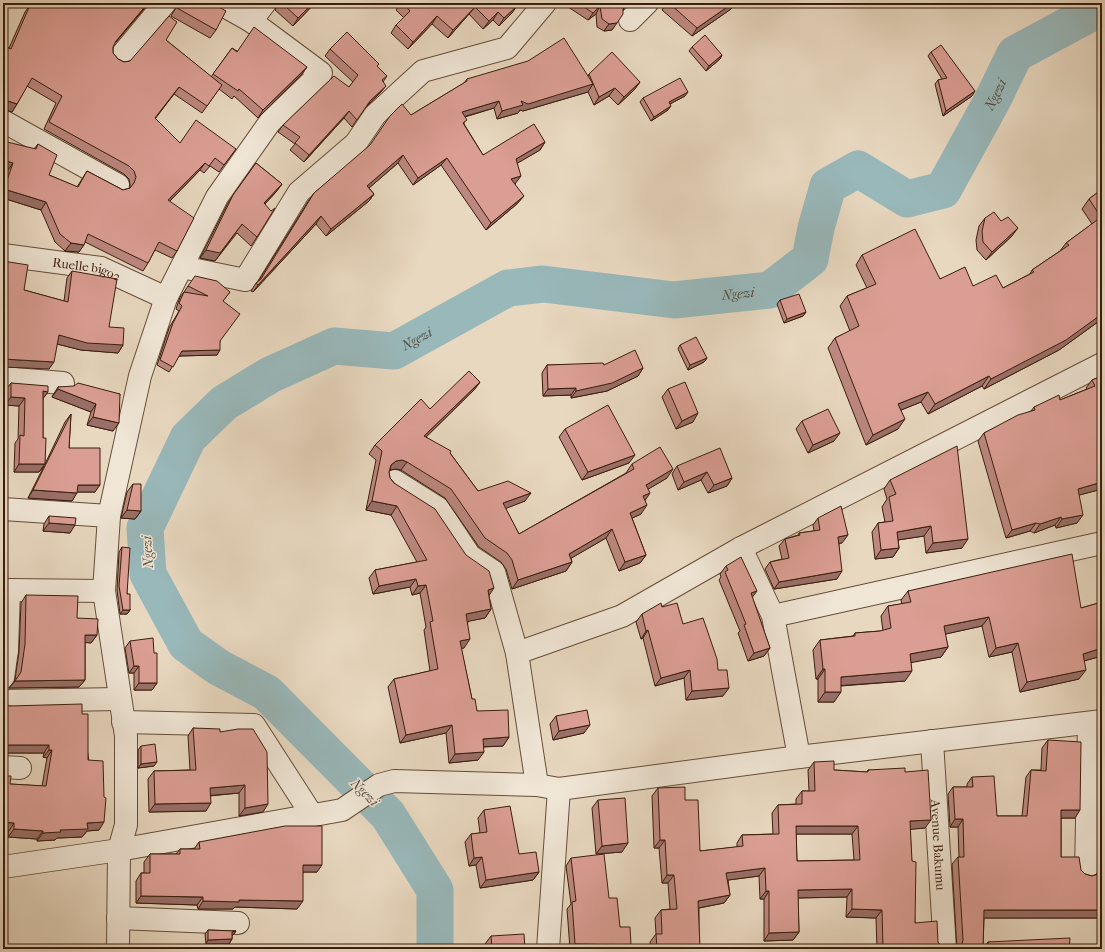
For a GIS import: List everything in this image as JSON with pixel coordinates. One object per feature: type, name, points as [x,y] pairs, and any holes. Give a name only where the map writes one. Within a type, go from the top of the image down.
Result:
[{"type":"street","points":[[120,57],[165,3]]},
{"type":"street","points":[[118,949],[119,850],[126,825],[126,736],[119,699],[104,591],[109,516],[140,376],[166,298],[217,197],[270,122],[320,73],[251,21],[219,3]]},
{"type":"street","points":[[251,21],[265,3]]},
{"type":"street","points":[[182,267],[245,280],[299,192],[356,143],[375,115],[423,71],[508,48],[545,3]]},
{"type":"street","points":[[630,20],[647,3]]},
{"type":"street","points":[[3,121],[118,186]]},
{"type":"street","name":"Ruelle bigo2","points":[[3,255],[101,268],[166,298]]},
{"type":"street","points":[[517,653],[622,616],[741,548],[1100,367]]},
{"type":"street","points":[[3,378],[63,383]]},
{"type":"street","points":[[395,481],[438,508],[470,556],[494,572],[517,653],[537,785]]},
{"type":"street","points":[[3,509],[109,516]]},
{"type":"street","points":[[773,616],[1102,543]]},
{"type":"street","points":[[741,548],[773,616],[799,757]]},
{"type":"street","points":[[3,678],[9,590],[104,591]]},
{"type":"street","points":[[3,701],[119,699]]},
{"type":"street","points":[[123,722],[254,725],[312,815]]},
{"type":"street","points":[[3,867],[119,850],[342,810],[379,785],[394,781],[537,785],[559,789],[799,757],[1096,722],[1086,871]]},
{"type":"street","name":"Avenue Bakumu","points":[[932,741],[945,949]]},
{"type":"street","points":[[548,949],[559,789]]},
{"type":"street","points":[[118,918],[238,923]]},
{"type":"building","points":[[35,3],[148,3],[116,41],[113,47],[113,53],[118,59],[124,62],[130,61],[169,16],[177,22],[166,40],[222,85],[207,106],[179,87],[155,118],[180,143],[196,120],[236,149],[224,165],[215,158],[209,166],[205,163],[168,200],[194,218],[177,251],[159,242],[148,263],[88,234],[84,245],[71,243],[60,234],[46,202],[4,189],[13,163],[3,160],[3,141],[36,149],[38,144],[57,155],[49,175],[78,187],[87,171],[123,190],[130,188],[136,177],[134,171],[129,166],[49,122],[62,96],[32,78],[17,104],[8,101],[3,102],[3,46],[11,49],[30,5],[33,6]]},
{"type":"building","points":[[180,3],[212,3],[226,11],[216,30],[177,8]]},
{"type":"building","points":[[282,3],[313,3],[298,18]]},
{"type":"building","points":[[403,3],[514,3],[517,6],[504,18],[498,12],[489,21],[475,7],[453,30],[437,16],[413,42],[396,25],[410,11]]},
{"type":"building","points":[[578,3],[628,3],[623,9],[623,14],[617,23],[609,24],[602,19],[600,6],[593,13]]},
{"type":"building","points":[[669,3],[733,3],[697,28]]},
{"type":"building","points":[[254,27],[307,67],[263,110],[239,89],[238,91],[213,74],[232,48],[237,52]]},
{"type":"building","points":[[347,32],[379,64],[377,66],[387,76],[382,80],[386,86],[370,101],[357,120],[349,111],[309,155],[295,143],[300,137],[283,125],[334,76],[349,87],[358,75],[330,49]]},
{"type":"building","points":[[705,35],[722,55],[709,66],[692,47]]},
{"type":"building","points":[[564,38],[593,84],[528,104],[521,101],[523,105],[502,111],[499,101],[462,112],[467,120],[463,123],[483,155],[534,124],[545,142],[516,159],[521,176],[511,179],[524,196],[491,223],[447,158],[418,178],[403,155],[367,186],[374,194],[331,229],[321,216],[258,285],[256,283],[261,279],[314,193],[370,145],[390,116],[402,104],[411,115],[467,81],[467,79],[528,61]]},
{"type":"building","points":[[941,45],[975,91],[946,111],[938,80],[947,78],[931,52]]},
{"type":"building","points":[[612,52],[640,82],[624,97],[615,88],[599,97],[589,74]]},
{"type":"building","points":[[680,78],[688,92],[669,102],[671,106],[654,117],[643,98]]},
{"type":"building","points":[[3,124],[6,126],[3,133]]},
{"type":"building","points":[[256,163],[282,184],[264,203],[271,211],[275,208],[257,237],[242,224],[220,253],[206,250],[233,195]]},
{"type":"building","points":[[1102,189],[1102,314],[1066,340],[991,379],[989,376],[935,404],[928,392],[898,404],[905,419],[873,435],[835,338],[859,326],[847,296],[876,284],[862,255],[915,229],[940,279],[965,267],[973,286],[996,275],[1003,288],[1034,272],[1032,270],[1069,245],[1066,243],[1101,217],[1089,199]]},
{"type":"building","points":[[994,212],[1001,221],[1008,217],[1018,228],[992,252],[983,242],[982,231],[985,218]]},
{"type":"building","points":[[3,261],[28,265],[24,290],[68,302],[72,271],[117,279],[109,327],[124,328],[123,345],[87,343],[59,335],[54,362],[3,359]]},
{"type":"building","points":[[195,276],[217,281],[230,292],[223,301],[240,314],[220,341],[220,350],[182,351],[173,367],[160,360],[173,323],[182,306],[179,303],[184,292],[208,296],[188,286]]},
{"type":"building","points":[[799,294],[806,312],[787,319],[780,300]]},
{"type":"building","points":[[696,337],[707,358],[690,365],[680,345]]},
{"type":"building","points":[[635,350],[643,368],[612,383],[576,391],[576,388],[548,389],[547,365],[603,363],[604,365]]},
{"type":"building","points":[[469,371],[480,382],[424,436],[451,451],[450,453],[478,491],[508,481],[531,493],[503,503],[519,534],[634,469],[632,464],[660,447],[673,469],[646,485],[650,493],[643,496],[647,505],[630,513],[646,555],[625,562],[612,529],[569,554],[572,562],[518,580],[512,560],[507,553],[485,538],[451,489],[402,460],[396,461],[391,465],[389,472],[390,478],[394,483],[435,509],[466,555],[489,571],[494,588],[488,590],[491,609],[466,614],[470,639],[460,641],[472,699],[475,699],[477,711],[508,710],[509,737],[483,739],[484,752],[455,754],[452,725],[406,735],[394,679],[438,669],[430,622],[433,621],[426,585],[418,586],[416,579],[379,586],[375,570],[427,560],[397,506],[372,501],[382,451],[375,445],[421,399],[430,409]]},
{"type":"building","points":[[1102,376],[1102,482],[1078,489],[1083,515],[1062,519],[1061,517],[1040,524],[1036,523],[1012,530],[984,433],[1018,415],[1035,410],[1034,407],[1059,395],[1060,400],[1095,386],[1092,380]]},
{"type":"building","points":[[685,382],[698,413],[682,421],[668,389]]},
{"type":"building","points":[[11,383],[48,386],[48,392],[43,391],[43,438],[46,438],[45,464],[19,464],[20,435],[24,436],[25,398],[11,397]]},
{"type":"building","points":[[78,383],[120,394],[119,423],[93,417],[96,404],[58,389],[58,387],[74,386]]},
{"type":"building","points":[[608,405],[635,455],[588,472],[565,429]]},
{"type":"building","points":[[828,409],[840,433],[813,445],[802,421]]},
{"type":"building","points":[[71,414],[69,448],[100,448],[100,485],[78,485],[77,493],[33,490]]},
{"type":"building","points":[[957,446],[968,539],[933,543],[931,526],[897,532],[899,548],[881,550],[878,523],[893,521],[889,497],[896,494],[890,480]]},
{"type":"building","points":[[720,448],[732,478],[714,485],[707,472],[684,482],[677,466]]},
{"type":"building","points":[[133,484],[141,484],[141,511],[127,510]]},
{"type":"building","points":[[841,506],[848,535],[838,537],[842,571],[779,582],[770,562],[789,558],[785,539],[800,535],[799,533],[820,530],[818,518]]},
{"type":"building","points":[[49,516],[76,518],[75,525],[49,523]]},
{"type":"building","points":[[122,547],[130,548],[127,594],[130,594],[130,610],[123,610],[119,586]]},
{"type":"building","points":[[1072,554],[1081,608],[1102,602],[1102,648],[1083,654],[1086,670],[1027,682],[1018,643],[996,648],[989,617],[944,626],[948,647],[910,654],[912,671],[841,677],[841,692],[825,692],[825,669],[823,669],[820,640],[855,636],[855,633],[880,631],[891,628],[888,606],[911,602],[908,591]]},
{"type":"building","points":[[741,557],[757,591],[751,593],[770,648],[754,653],[744,625],[746,624],[725,572],[728,570],[726,566]]},
{"type":"building","points":[[26,595],[78,596],[77,618],[98,619],[97,635],[85,635],[85,680],[15,681],[21,672],[25,644]]},
{"type":"building","points":[[661,603],[662,607],[677,603],[683,624],[703,618],[717,659],[718,670],[727,670],[729,688],[692,691],[690,670],[661,678],[642,614]]},
{"type":"building","points":[[153,638],[154,653],[157,653],[157,683],[139,683],[139,666],[134,666],[130,641]]},
{"type":"building","points":[[3,704],[9,706],[82,704],[82,714],[88,714],[88,760],[103,761],[104,797],[106,798],[104,822],[87,823],[88,829],[60,830],[61,832],[43,833],[43,831],[14,829],[14,823],[3,822],[3,776],[11,776],[10,784],[46,786],[52,750],[49,750],[49,745],[3,745]]},
{"type":"building","points":[[587,710],[590,725],[559,731],[556,716]]},
{"type":"building","points":[[193,728],[220,729],[220,732],[238,729],[253,729],[267,752],[268,804],[245,808],[245,785],[210,788],[211,803],[155,804],[154,771],[196,770]]},
{"type":"building","points":[[1048,740],[1081,742],[1080,810],[1061,810],[1061,857],[1079,857],[1081,870],[1085,874],[1092,876],[1098,874],[1102,869],[1102,910],[984,910],[983,949],[966,949],[966,947],[961,948],[963,940],[958,857],[964,857],[963,819],[955,819],[953,787],[973,787],[972,777],[994,776],[997,816],[1027,816],[1031,770],[1046,771]]},
{"type":"building","points":[[155,744],[157,762],[141,764],[141,746]]},
{"type":"building","points":[[834,761],[834,770],[868,772],[868,770],[905,768],[905,772],[928,770],[931,820],[910,821],[912,861],[916,862],[915,923],[937,921],[938,942],[942,949],[883,949],[882,910],[852,909],[852,889],[798,890],[799,932],[769,933],[769,891],[766,891],[765,868],[726,873],[730,895],[698,901],[700,947],[686,949],[657,949],[656,934],[662,934],[661,910],[677,909],[674,875],[667,875],[665,840],[660,840],[658,788],[685,787],[685,800],[698,800],[700,851],[743,846],[742,835],[779,834],[778,805],[802,804],[802,791],[815,791],[814,762]],"holes":[[[796,826],[858,826],[860,860],[797,861]]]},
{"type":"building","points":[[625,798],[628,843],[602,846],[598,800]]},
{"type":"building","points":[[510,806],[519,854],[536,852],[539,872],[486,880],[482,857],[474,858],[471,834],[487,832],[484,810]]},
{"type":"building","points":[[285,826],[322,826],[322,865],[303,865],[303,901],[203,901],[203,897],[141,896],[141,873],[150,873],[150,854],[180,854],[180,849],[200,849],[199,842]]},
{"type":"building","points":[[604,854],[609,898],[617,898],[620,927],[630,927],[631,945],[575,944],[572,902],[576,901],[571,858]]},
{"type":"building","points":[[208,930],[236,931],[232,932],[232,939],[208,940]]},
{"type":"building","points":[[524,934],[525,949],[492,949],[491,936]]},
{"type":"building","points":[[1070,938],[1069,949],[989,949],[988,942]]},
{"type":"waterway","name":"Ngezi","points":[[435,949],[435,890],[388,815],[267,693],[218,667],[186,644],[148,574],[145,528],[188,438],[224,403],[270,375],[334,346],[394,351],[508,288],[543,284],[674,300],[770,290],[810,259],[816,228],[828,186],[858,169],[907,199],[943,190],[992,101],[1015,54],[1102,7]]}]
